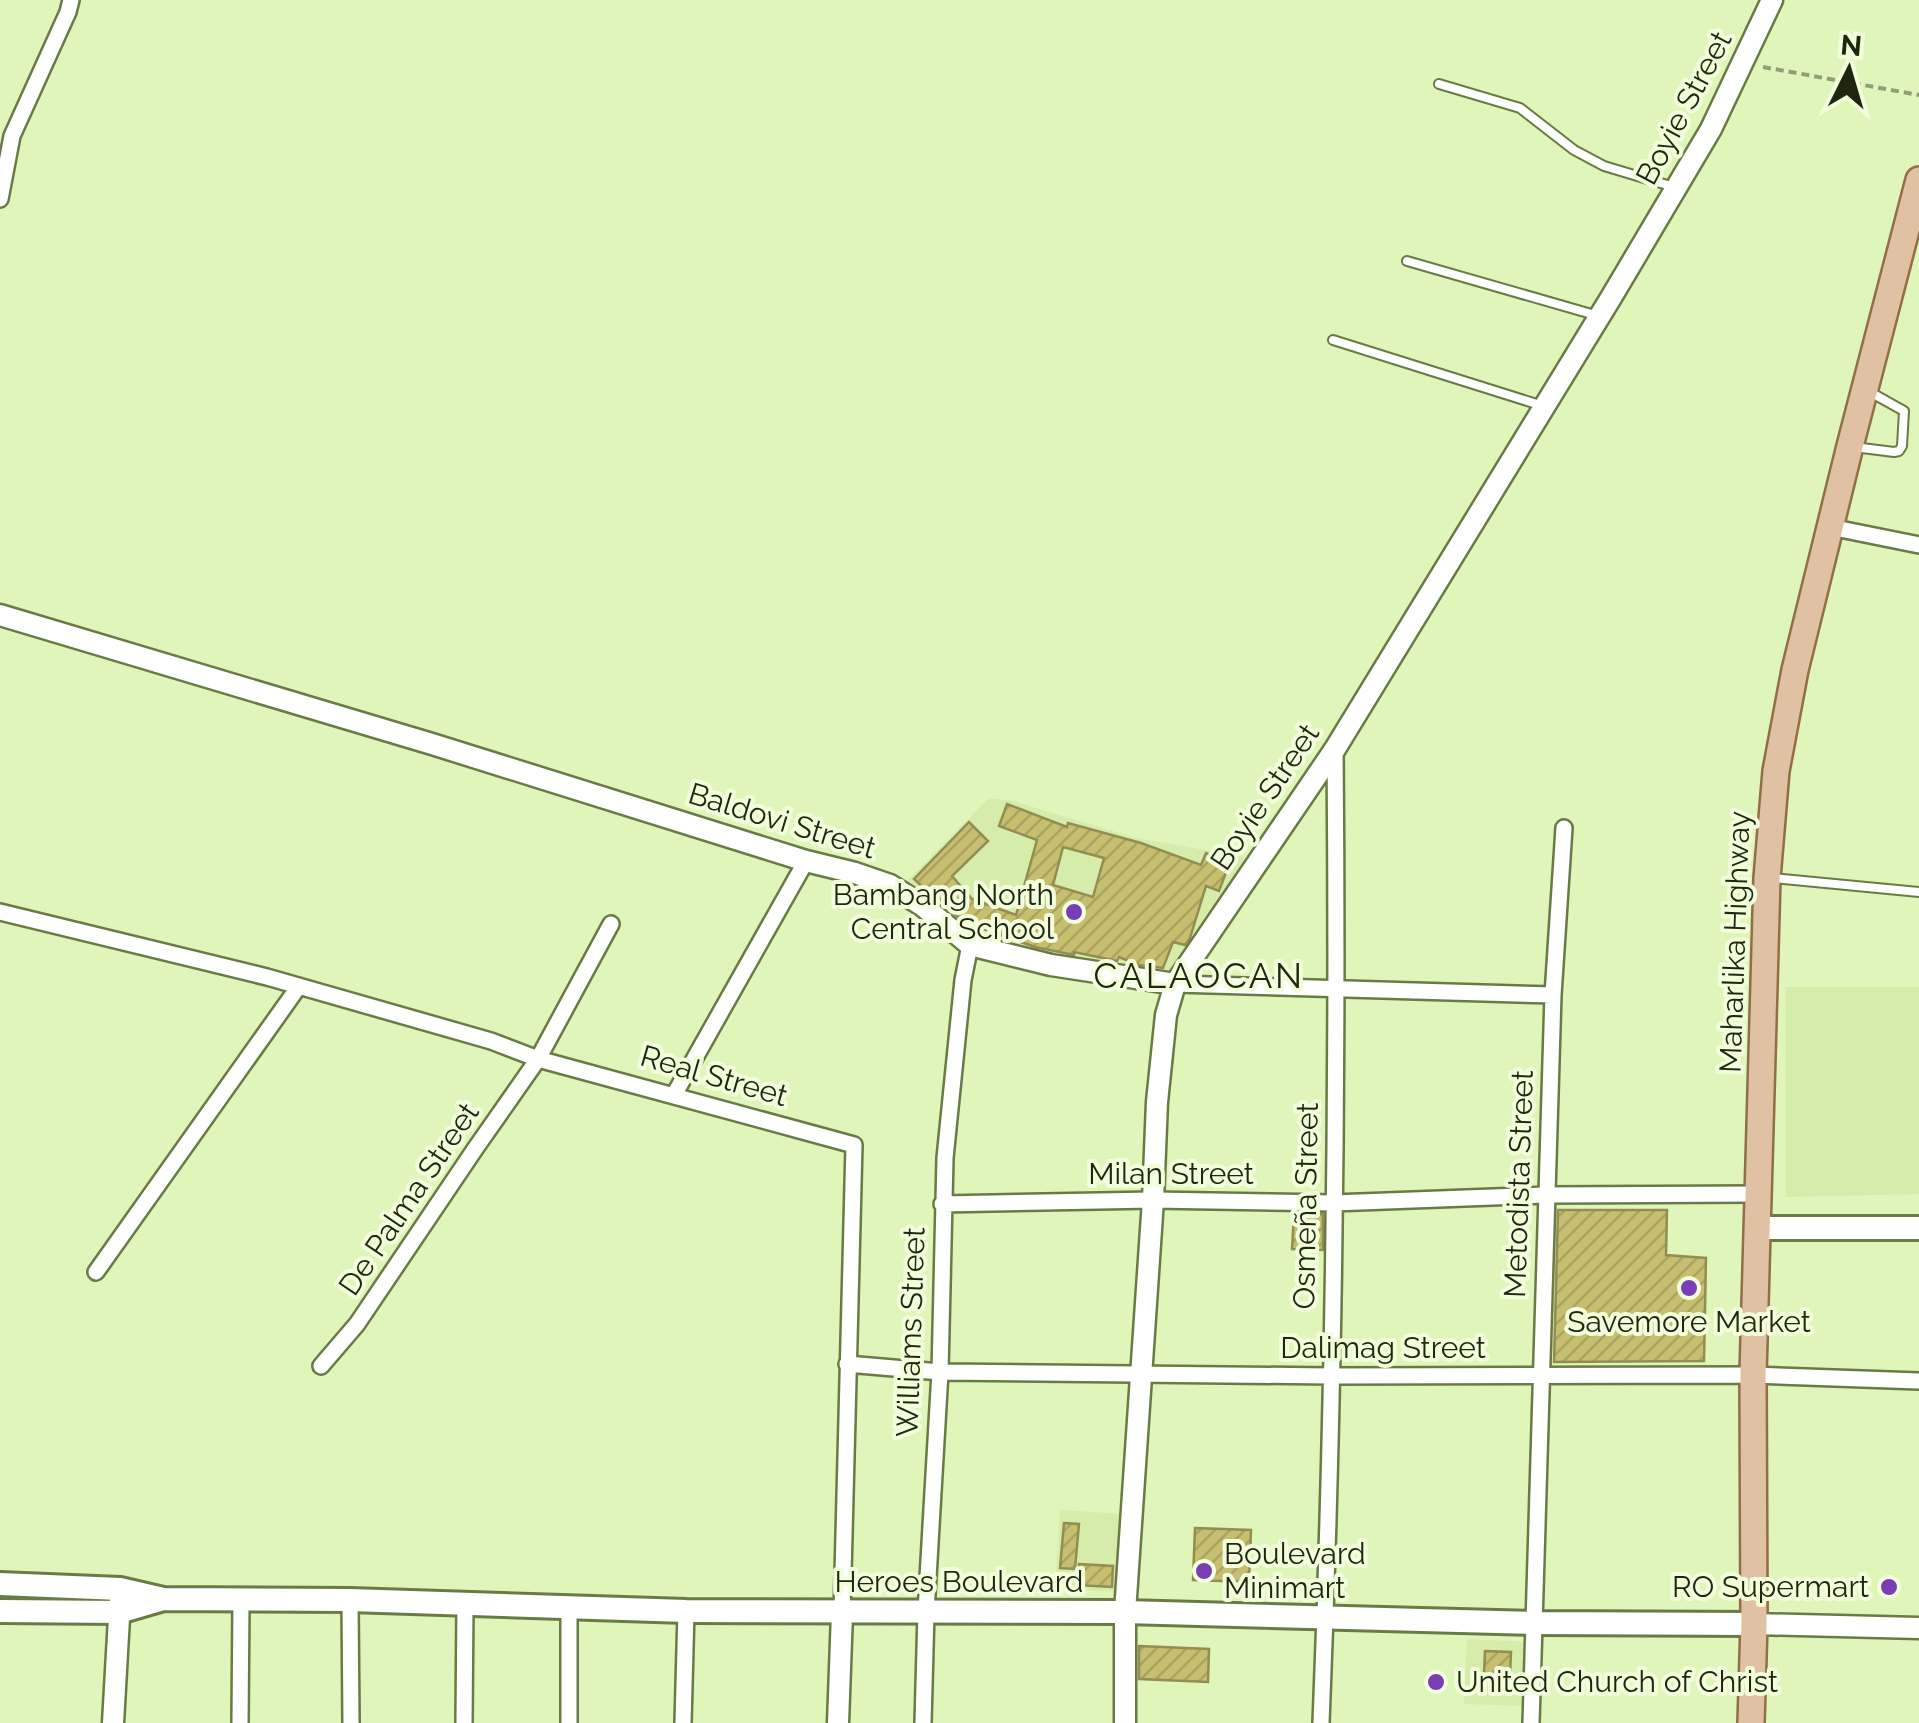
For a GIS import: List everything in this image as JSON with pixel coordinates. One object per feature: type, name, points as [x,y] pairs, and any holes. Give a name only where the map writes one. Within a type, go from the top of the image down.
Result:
[{"type":"main road","name":"Maharlika Highway","points":[[1751,1723],[1753,1375],[1767,878],[1776,771],[1795,670],[1850,446],[1912,236],[1919,180]]},
{"type":"main road","points":[[1758,1228],[1919,1228]]},
{"type":"main road","name":"Heroes Boulevard","points":[[0,1584],[120,1600]]},
{"type":"main road","name":"Heroes Boulevard","points":[[0,1611],[120,1600],[350,1600],[686,1612],[1125,1612],[1535,1623],[1754,1624]]},
{"type":"street","points":[[0,199],[12,136],[71,0]]},
{"type":"street","name":"Boyie Street","points":[[1125,1723],[1125,1612],[1161,1053],[1175,984],[1335,749],[1600,316],[1712,129],[1772,0]]},
{"type":"street","points":[[1830,526],[1919,545]]},
{"type":"street","name":"Baldovi Street","points":[[0,615],[855,873],[890,885],[970,945],[1051,966],[1175,984],[1553,995]]},
{"type":"street","name":"Osmeña Street","points":[[1321,1723],[1332,1376],[1337,988],[1335,749]]},
{"type":"street","name":"Metodista Street","points":[[1530,1723],[1553,995],[1564,828]]},
{"type":"street","points":[[674,1095],[806,861]]},
{"type":"street","name":"Real Street","points":[[0,912],[300,986],[538,1059],[854,1145],[838,1723]]},
{"type":"street","name":"De Palma Street","points":[[321,1366],[357,1324],[538,1059],[611,924]]},
{"type":"street","name":"Williams Street","points":[[924,1723],[926,1612],[940,1372],[942,1204],[963,980],[970,945]]},
{"type":"street","points":[[96,1272],[300,986]]},
{"type":"street","name":"Milan Street","points":[[942,1204],[1153,1200],[1333,1203],[1546,1195],[1758,1194]]},
{"type":"street","name":"Dalimag Street","points":[[847,1364],[940,1372],[1753,1375],[1919,1381]]},
{"type":"street","points":[[112,1723],[120,1600]]},
{"type":"street","points":[[240,1723],[241,1600]]},
{"type":"street","points":[[350,1600],[351,1723]]},
{"type":"street","points":[[464,1723],[465,1603]]},
{"type":"street","points":[[568,1723],[569,1607]]},
{"type":"street","points":[[683,1723],[686,1612]]},
{"type":"street","points":[[1754,1624],[1919,1628]]},
{"type":"lane","points":[[1439,84],[1520,108],[1574,150],[1604,166],[1677,188]]},
{"type":"lane","points":[[1407,260],[1600,316]]},
{"type":"lane","points":[[1333,340],[1545,406]]},
{"type":"lane","points":[[1850,446],[1894,452],[1902,446],[1904,411],[1866,390]]},
{"type":"lane","points":[[1767,878],[1919,892]]},
{"type":"path","points":[[1743,64],[1919,95]]},
{"type":"shaded area","name":"Bambang North Central School","points":[[989,798],[1013,801],[1136,838],[1245,857],[1170,978],[1054,961],[973,938],[902,886]]},
{"type":"shaded area","points":[[1786,987],[1919,987],[1919,1194],[1786,1197]]},
{"type":"shaded area","points":[[1060,1510],[1124,1514],[1119,1592],[1055,1588]]},
{"type":"shaded area","points":[[1467,1639],[1530,1642],[1527,1706],[1464,1704]]},
{"type":"building","name":"Bambang North Central School","points":[[1007,804],[1067,827],[1068,823],[1141,843],[1201,865],[1206,853],[1230,862],[1219,891],[1206,886],[1190,938],[1185,945],[1173,942],[1163,968],[1119,957],[1117,961],[1074,955],[1035,947],[963,922],[933,891],[930,894],[914,879],[969,822],[988,841],[952,876],[972,899],[1016,915],[1037,840],[999,826]],"holes":[[[1063,847],[1104,858],[1093,897],[1053,885]]]},
{"type":"building","points":[[1558,1210],[1667,1210],[1666,1255],[1706,1258],[1704,1361],[1554,1362]]},
{"type":"building","points":[[1294,1214],[1323,1214],[1323,1250],[1292,1249]]},
{"type":"building","points":[[1064,1523],[1079,1524],[1075,1569],[1060,1568]]},
{"type":"building","points":[[1195,1528],[1251,1530],[1249,1582],[1193,1580]]},
{"type":"building","points":[[1079,1564],[1113,1566],[1112,1587],[1078,1585]]},
{"type":"building","points":[[1139,1646],[1209,1649],[1208,1682],[1139,1679]]},
{"type":"building","points":[[1485,1651],[1511,1652],[1510,1675],[1484,1674]]},
{"type":"place","name":"Bambang North Central School","points":[[1074,912]]},
{"type":"place","name":"Savemore Market","points":[[1689,1288]]},
{"type":"place","name":"Boulevard Minimart","points":[[1204,1571]]},
{"type":"place","name":"RO Supermart","points":[[1889,1587]]},
{"type":"place","name":"United Church of Christ","points":[[1436,1682]]},
{"type":"district","name":"CALAOCAN","points":[[1199,976]]}]
